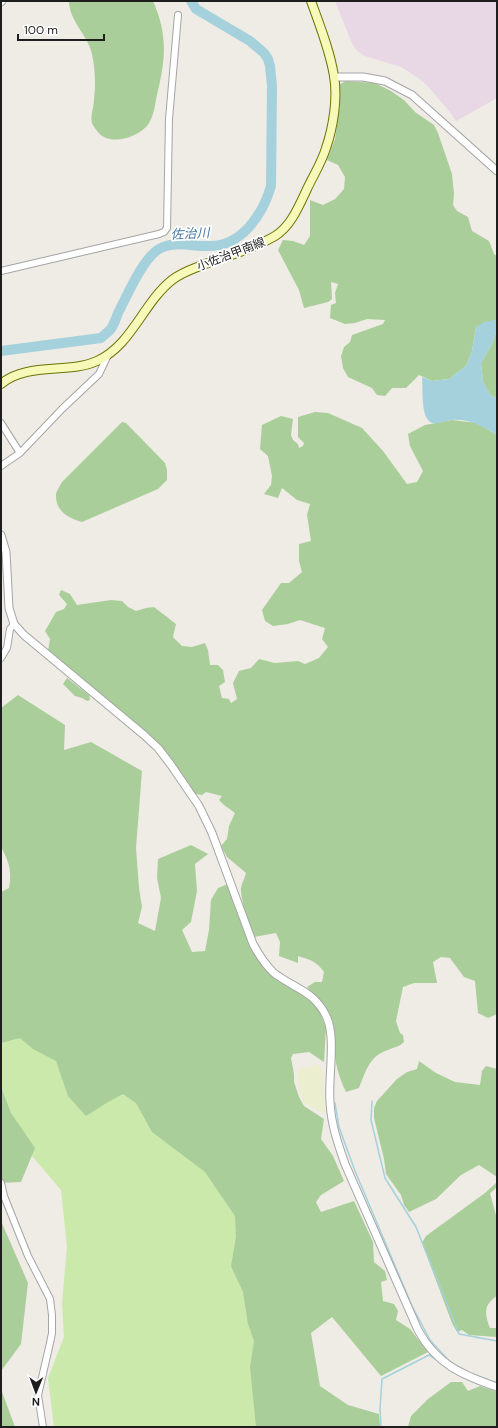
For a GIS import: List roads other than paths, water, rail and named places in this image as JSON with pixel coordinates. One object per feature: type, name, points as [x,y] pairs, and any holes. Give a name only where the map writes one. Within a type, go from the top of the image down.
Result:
[{"type":"main road","name":"小佐治甲南線","points":[[1,384],[22,374],[96,362],[108,355],[120,344],[160,291],[172,280],[184,272],[260,244],[276,235],[284,228],[293,216],[326,149],[334,108],[334,78],[326,43],[312,1]]},
{"type":"street","points":[[1,272],[164,232],[166,228],[169,119],[178,15]]},
{"type":"street","points":[[334,78],[363,77],[385,81],[412,95],[497,170]]},
{"type":"street","points":[[1,466],[20,453],[62,409],[99,374],[108,355]]},
{"type":"street","points":[[1,423],[20,453]]},
{"type":"street","points":[[1,535],[6,552],[9,608],[14,624],[34,644],[158,748],[198,806],[219,849],[253,944],[259,955],[273,972],[304,990],[314,999],[327,1018],[330,1032],[330,1102],[335,1136],[345,1164],[423,1340],[433,1353],[446,1365],[473,1379],[497,1387]]},
{"type":"street","points":[[1,658],[7,648],[10,629],[14,624]]},
{"type":"street","points":[[1,1183],[4,1196],[28,1256],[50,1299],[52,1310],[52,1333],[38,1395],[44,1427]]},
{"type":"water","points":[[496,320],[497,329],[492,344],[481,363],[483,382],[491,396],[497,398],[497,435],[469,421],[451,420],[439,423],[430,422],[424,411],[422,377],[432,381],[449,379],[466,366],[472,351],[476,327],[484,322]]},
{"type":"waterway","name":"佐治川","points":[[1,351],[101,338],[109,331],[115,322],[118,313],[141,269],[147,260],[159,249],[165,246],[177,244],[210,246],[221,245],[232,241],[250,226],[263,207],[271,186],[272,86],[268,59],[264,53],[250,41],[196,9],[191,1]]},
{"type":"waterway","points":[[372,1101],[371,1120],[385,1178],[416,1227],[459,1334],[497,1341]]},
{"type":"waterway","points":[[335,1103],[339,1127],[355,1171],[412,1306],[430,1340],[450,1362],[468,1372]]},
{"type":"waterway","points":[[381,1427],[380,1409],[382,1379],[429,1355],[437,1360]]},
{"type":"waterway","points":[[473,1374],[497,1383]]},
{"type":"waterway","points":[[462,1377],[478,1384]]}]
